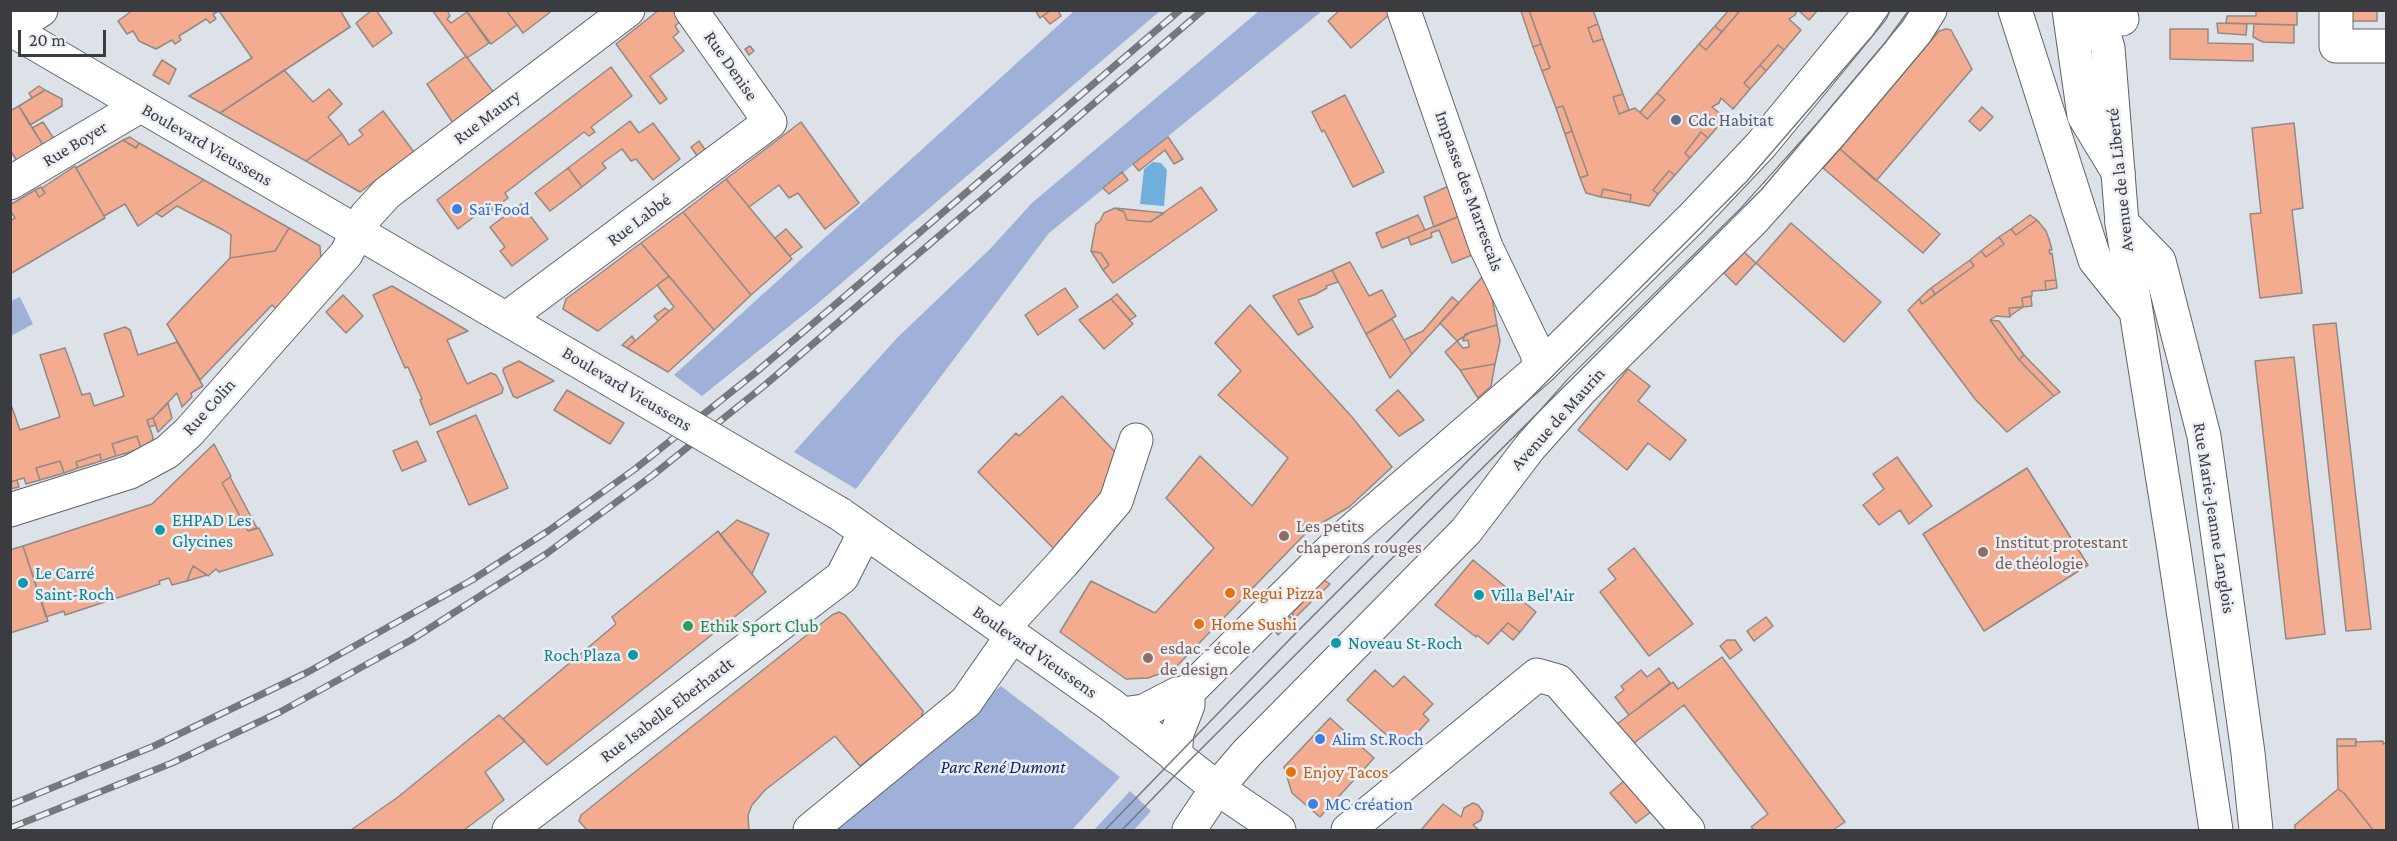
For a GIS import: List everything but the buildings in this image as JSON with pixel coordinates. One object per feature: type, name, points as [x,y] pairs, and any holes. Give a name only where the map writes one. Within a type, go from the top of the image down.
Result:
[{"type":"street","points":[[11,29],[40,10]]},
{"type":"street","name":"Rue Maury","points":[[358,234],[366,216],[387,193],[627,10]]},
{"type":"street","name":"Rue Denise","points":[[691,10],[770,122]]},
{"type":"street","points":[[1122,714],[1143,711],[1177,694],[1188,692],[1341,540],[1540,368],[1692,219],[1754,153],[1872,10]]},
{"type":"street","name":"Avenue de Maurin","points":[[1189,831],[1217,788],[1256,745],[1466,531],[1530,447],[1581,390],[1753,220],[1847,114],[1916,32],[1930,10]]},
{"type":"street","points":[[2015,10],[2095,260],[2136,311]]},
{"type":"street","points":[[2070,10],[2084,116],[2118,171]]},
{"type":"street","points":[[2336,10],[2336,46],[2386,46]]},
{"type":"street","name":"Impasse des Marrescals","points":[[1404,11],[1486,247],[1537,353],[1540,368]]},
{"type":"street","name":"Avenue de la Liberté","points":[[2116,13],[2108,48],[2122,223],[2174,543],[2216,831]]},
{"type":"street","name":"Boulevard Vieussens","points":[[11,29],[853,523],[1122,714],[1217,788],[1279,831]]},
{"type":"street","name":"Rue Boyer","points":[[10,183],[140,106]]},
{"type":"street","name":"Rue Labbé","points":[[507,318],[770,122]]},
{"type":"street","name":"Rue Marie-Jeanne Langlois","points":[[2122,223],[2159,261],[2204,436],[2248,753],[2256,831]]},
{"type":"street","name":"Rue Colin","points":[[10,510],[130,472],[167,452],[189,432],[346,254],[358,234]]},
{"type":"street","points":[[810,831],[966,702],[1007,633],[1116,501],[1136,440]]},
{"type":"street","name":"Rue Isabelle Eberhardt","points":[[527,825],[842,577],[853,523]]},
{"type":"street","points":[[1348,831],[1537,675],[1558,681],[1688,831]]},
{"type":"street","points":[[1175,756],[1177,733],[1188,705],[1188,692]]},
{"type":"green space","points":[[1074,11],[1160,11],[817,304],[702,396],[674,375]]},
{"type":"green space","points":[[1259,11],[1322,11],[1049,233],[856,489],[794,452],[897,338],[990,249],[1032,203]]},
{"type":"green space","points":[[20,297],[33,324],[11,336],[11,301]]},
{"type":"green space","name":"Parc René Dumont","points":[[1001,686],[1120,777],[1072,830],[826,830]]},
{"type":"green space","points":[[1130,791],[1151,811],[1134,830],[1094,830]]},
{"type":"shaded area","points":[[1153,162],[1161,163],[1167,170],[1164,206],[1140,204],[1144,169]]},
{"type":"tram line","points":[[1105,830],[1290,639],[1747,181],[1873,35],[1891,10]]},
{"type":"tram line","points":[[1122,830],[1762,189],[1885,43],[1909,10]]},
{"type":"railway","points":[[10,805],[154,746],[308,672],[472,580],[548,531],[635,469],[755,373],[1180,10]]},
{"type":"railway","points":[[10,828],[172,763],[280,712],[411,640],[546,554],[653,475],[765,385],[1203,10]]},
{"type":"place","name":"Cdc Habitat","points":[[1676,120]]},
{"type":"place","name":"Saï Food","points":[[457,209]]},
{"type":"place","name":"EHPAD Les Glycines","points":[[160,530]]},
{"type":"place","name":"Les petits chaperons rouges","points":[[1284,536]]},
{"type":"place","name":"Institut protestant de théologie","points":[[1983,552]]},
{"type":"place","name":"Le Carré Saint-Roch","points":[[23,583]]},
{"type":"place","name":"Regui Pizza","points":[[1230,593]]},
{"type":"place","name":"Villa Bel'Air","points":[[1479,595]]},
{"type":"place","name":"Home Sushi","points":[[1199,624]]},
{"type":"place","name":"Ethik Sport Club","points":[[688,626]]},
{"type":"place","name":"Noveau St-Roch","points":[[1336,643]]},
{"type":"place","name":"Roch Plaza","points":[[633,655]]},
{"type":"place","name":"esdac - école de design","points":[[1148,658]]},
{"type":"place","name":"Alim St.Roch","points":[[1320,739]]},
{"type":"place","name":"Enjoy Tacos","points":[[1291,772]]},
{"type":"place","name":"MC création","points":[[1313,804]]}]
